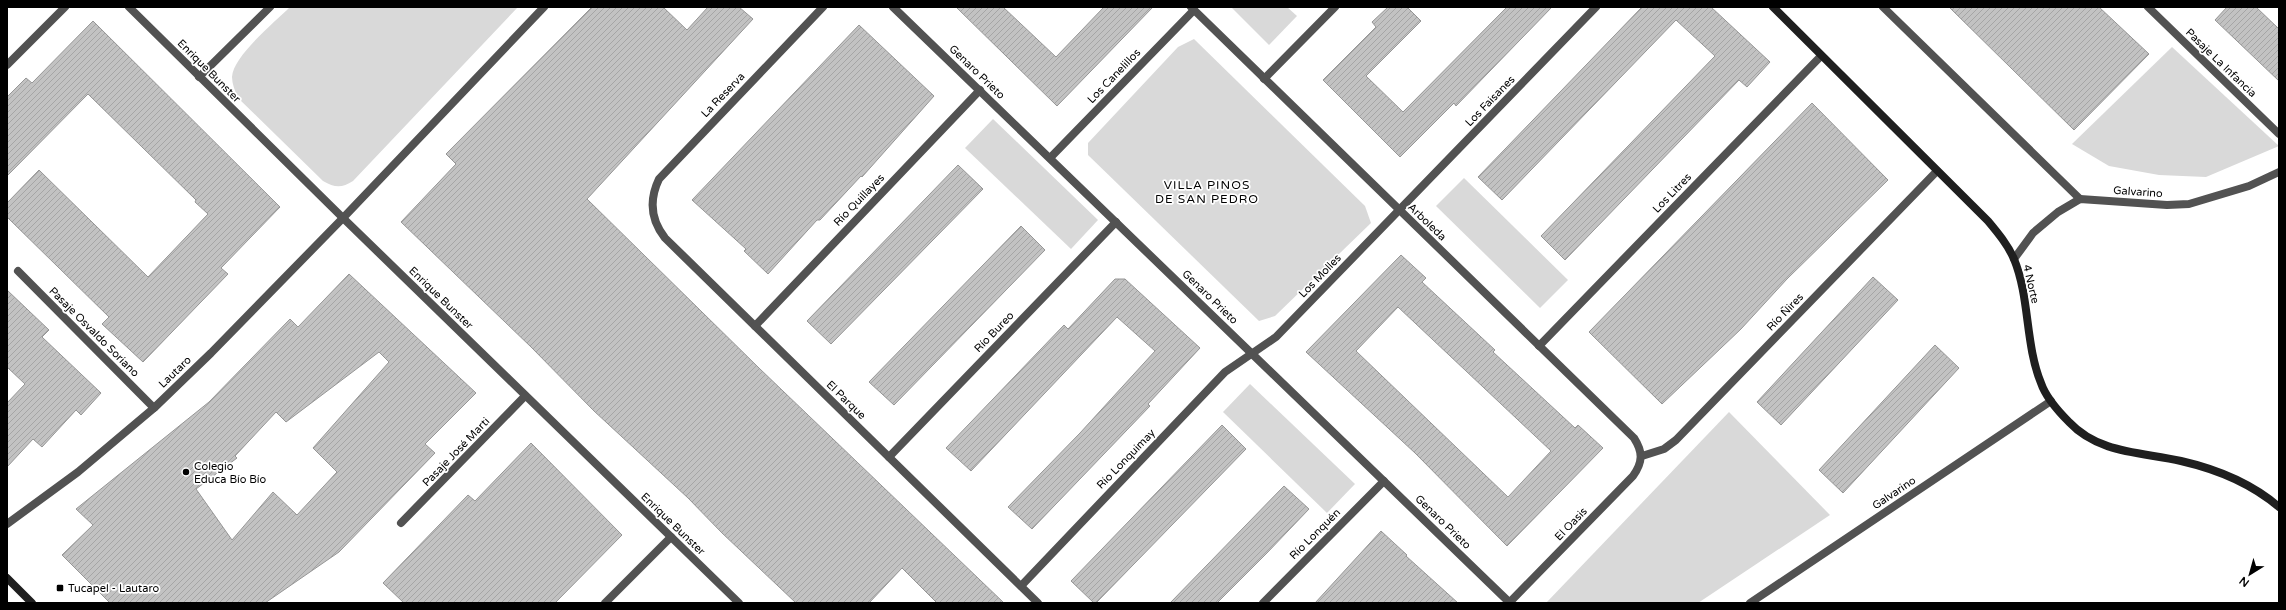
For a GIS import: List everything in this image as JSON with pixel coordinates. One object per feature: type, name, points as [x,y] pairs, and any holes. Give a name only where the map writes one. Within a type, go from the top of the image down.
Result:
[{"type":"street","points":[[7,65],[65,7]]},
{"type":"street","name":"Enrique Bunster","points":[[128,7],[342,218],[739,603]]},
{"type":"street","points":[[199,77],[270,7]]},
{"type":"street","name":"Lautaro","points":[[7,524],[78,472],[154,408],[211,353],[544,7]]},
{"type":"street","name":"La Reserva","points":[[652,205],[653,191],[659,179],[668,168],[823,7]]},
{"type":"street","name":"Genaro Prieto","points":[[894,7],[1510,603]]},
{"type":"street","points":[[1264,79],[1335,7]]},
{"type":"street","name":"Los Faisanes","points":[[1399,210],[1596,7]]},
{"type":"street","name":"4 Norte","points":[[1773,7],[1988,221],[2014,259],[2022,290],[2035,364],[2041,384],[2051,401],[2070,423],[2084,435],[2105,446],[2127,453],[2180,461],[2206,467],[2234,478],[2279,507]]},
{"type":"street","points":[[1883,7],[2080,199],[2058,212],[2033,233],[2014,259]]},
{"type":"street","name":"Pasaje La Infancia","points":[[2148,7],[2279,134]]},
{"type":"street","name":"Arboleda","points":[[1192,8],[1634,438],[1640,447],[1642,456]]},
{"type":"street","name":"Los Canelillos","points":[[1050,158],[1192,8]]},
{"type":"street","name":"Los Litres","points":[[1539,346],[1821,56]]},
{"type":"street","name":"Río Quillayes","points":[[755,326],[980,90]]},
{"type":"street","name":"Río Ñires","points":[[1642,456],[1664,449],[1676,440],[1937,171]]},
{"type":"street","name":"Galvarino","points":[[2080,199],[2167,205],[2189,204],[2249,186],[2279,172]]},
{"type":"street","name":"El Parque","points":[[652,205],[658,228],[665,238],[1038,603]]},
{"type":"street","name":"Los Molles","points":[[1253,354],[1276,337],[1399,210]]},
{"type":"street","name":"Río Bureo","points":[[889,457],[1116,222]]},
{"type":"street","name":"Pasaje Osvaldo Soriano","points":[[18,271],[154,408]]},
{"type":"street","name":"Río Lonquimay","points":[[1021,586],[1225,372],[1253,354]]},
{"type":"street","name":"Pasaje José Marti","points":[[401,523],[525,396]]},
{"type":"street","name":"Galvarino","points":[[1750,603],[2051,401]]},
{"type":"street","name":"El Oasis","points":[[1510,603],[1633,476],[1640,467],[1642,456]]},
{"type":"street","name":"Río Lonquén","points":[[1263,603],[1384,481]]},
{"type":"street","points":[[605,603],[670,536]]},
{"type":"street","points":[[7,578],[32,603]]},
{"type":"shaded area","points":[[290,7],[518,7],[353,181],[342,186],[335,186],[323,181],[238,98],[233,85],[232,77],[239,59]]},
{"type":"shaded area","points":[[1231,7],[1287,7],[1297,16],[1269,45]]},
{"type":"shaded area","points":[[1194,39],[1365,206],[1371,223],[1275,316],[1259,321],[1088,155],[1088,143],[1178,47]]},
{"type":"shaded area","points":[[2172,47],[2279,146],[2206,177],[2159,175],[2109,166],[2072,144]]},
{"type":"shaded area","points":[[993,119],[1098,220],[1071,249],[965,148]]},
{"type":"shaded area","points":[[1464,178],[1568,280],[1540,308],[1436,206]]},
{"type":"shaded area","points":[[1250,384],[1355,484],[1327,513],[1223,412]]},
{"type":"shaded area","points":[[1729,412],[1830,515],[1698,603],[1546,603]]},
{"type":"building","points":[[592,7],[663,7],[687,30],[708,7],[739,7],[753,19],[587,199],[759,368],[1004,603],[937,603],[902,568],[869,603],[796,603],[722,533],[688,498],[594,411],[531,347],[401,222],[456,164],[446,154]]},
{"type":"building","points":[[956,7],[1003,7],[1056,57],[1104,7],[1153,7],[1057,106]]},
{"type":"building","points":[[1388,7],[1407,7],[1421,21],[1366,76],[1403,112],[1507,7],[1552,7],[1456,106],[1454,103],[1400,157],[1323,80],[1376,27],[1372,22]]},
{"type":"building","points":[[1642,7],[1711,7],[1770,62],[1747,87],[1739,80],[1565,260],[1541,236],[1715,56],[1676,20],[1502,200],[1478,177]]},
{"type":"building","points":[[1949,7],[2099,7],[2149,54],[2074,130]]},
{"type":"building","points":[[2227,7],[2256,7],[2279,29],[2279,81],[2215,20]]},
{"type":"building","points":[[93,21],[280,207],[221,268],[228,274],[143,362],[102,324],[109,317],[7,217],[7,203],[39,170],[148,277],[208,214],[195,202],[196,200],[88,94],[7,176],[7,97],[26,78],[32,83]]},
{"type":"building","points":[[859,25],[934,96],[862,177],[861,176],[820,220],[817,220],[768,274],[744,251],[746,249],[692,200]]},
{"type":"building","points":[[1812,103],[1888,180],[1787,279],[1741,329],[1662,404],[1589,332]]},
{"type":"building","points":[[958,165],[983,189],[831,344],[807,321]]},
{"type":"building","points":[[1021,226],[1045,250],[894,405],[869,382]]},
{"type":"building","points":[[1401,255],[1426,278],[1422,282],[1495,350],[1493,352],[1575,428],[1578,425],[1603,448],[1507,546],[1415,453],[1306,352]],"holes":[[[1398,307],[1551,451],[1508,497],[1356,351]]]},
{"type":"building","points":[[349,274],[476,393],[425,444],[435,453],[339,552],[265,603],[110,603],[62,555],[93,525],[76,509],[209,402],[290,319],[298,327]],"holes":[[[379,352],[389,362],[313,448],[337,472],[297,515],[273,492],[232,540],[196,489],[237,458],[235,456],[276,412],[286,422]]]},
{"type":"building","points":[[1873,277],[1898,300],[1781,425],[1757,402]]},
{"type":"building","points":[[1115,279],[1125,279],[1200,348],[1148,404],[1150,406],[1032,529],[1008,507],[1080,433],[1155,351],[1117,317],[971,471],[946,448],[1064,325],[1068,329]]},
{"type":"building","points":[[7,290],[49,330],[42,337],[101,393],[81,415],[76,410],[42,447],[33,439],[7,467],[7,403],[25,384],[7,367]]},
{"type":"building","points":[[1935,345],[1959,368],[1843,493],[1819,470]]},
{"type":"building","points":[[1222,425],[1246,449],[1096,603],[1094,603],[1071,581]]},
{"type":"building","points":[[531,443],[622,535],[555,603],[404,603],[383,583],[468,495],[475,501]]},
{"type":"building","points":[[1284,486],[1309,509],[1267,553],[1217,603],[1170,603]]},
{"type":"building","points":[[1381,531],[1407,555],[1406,556],[1458,603],[1315,603]]},
{"type":"place","name":"Colegio Educa Bío Bío","points":[[186,472]]},
{"type":"place","name":"Tucapel - Lautaro","points":[[60,588]]},
{"type":"district","name":"VILLA PINOS DE SAN PEDRO","points":[[1207,192]]}]
